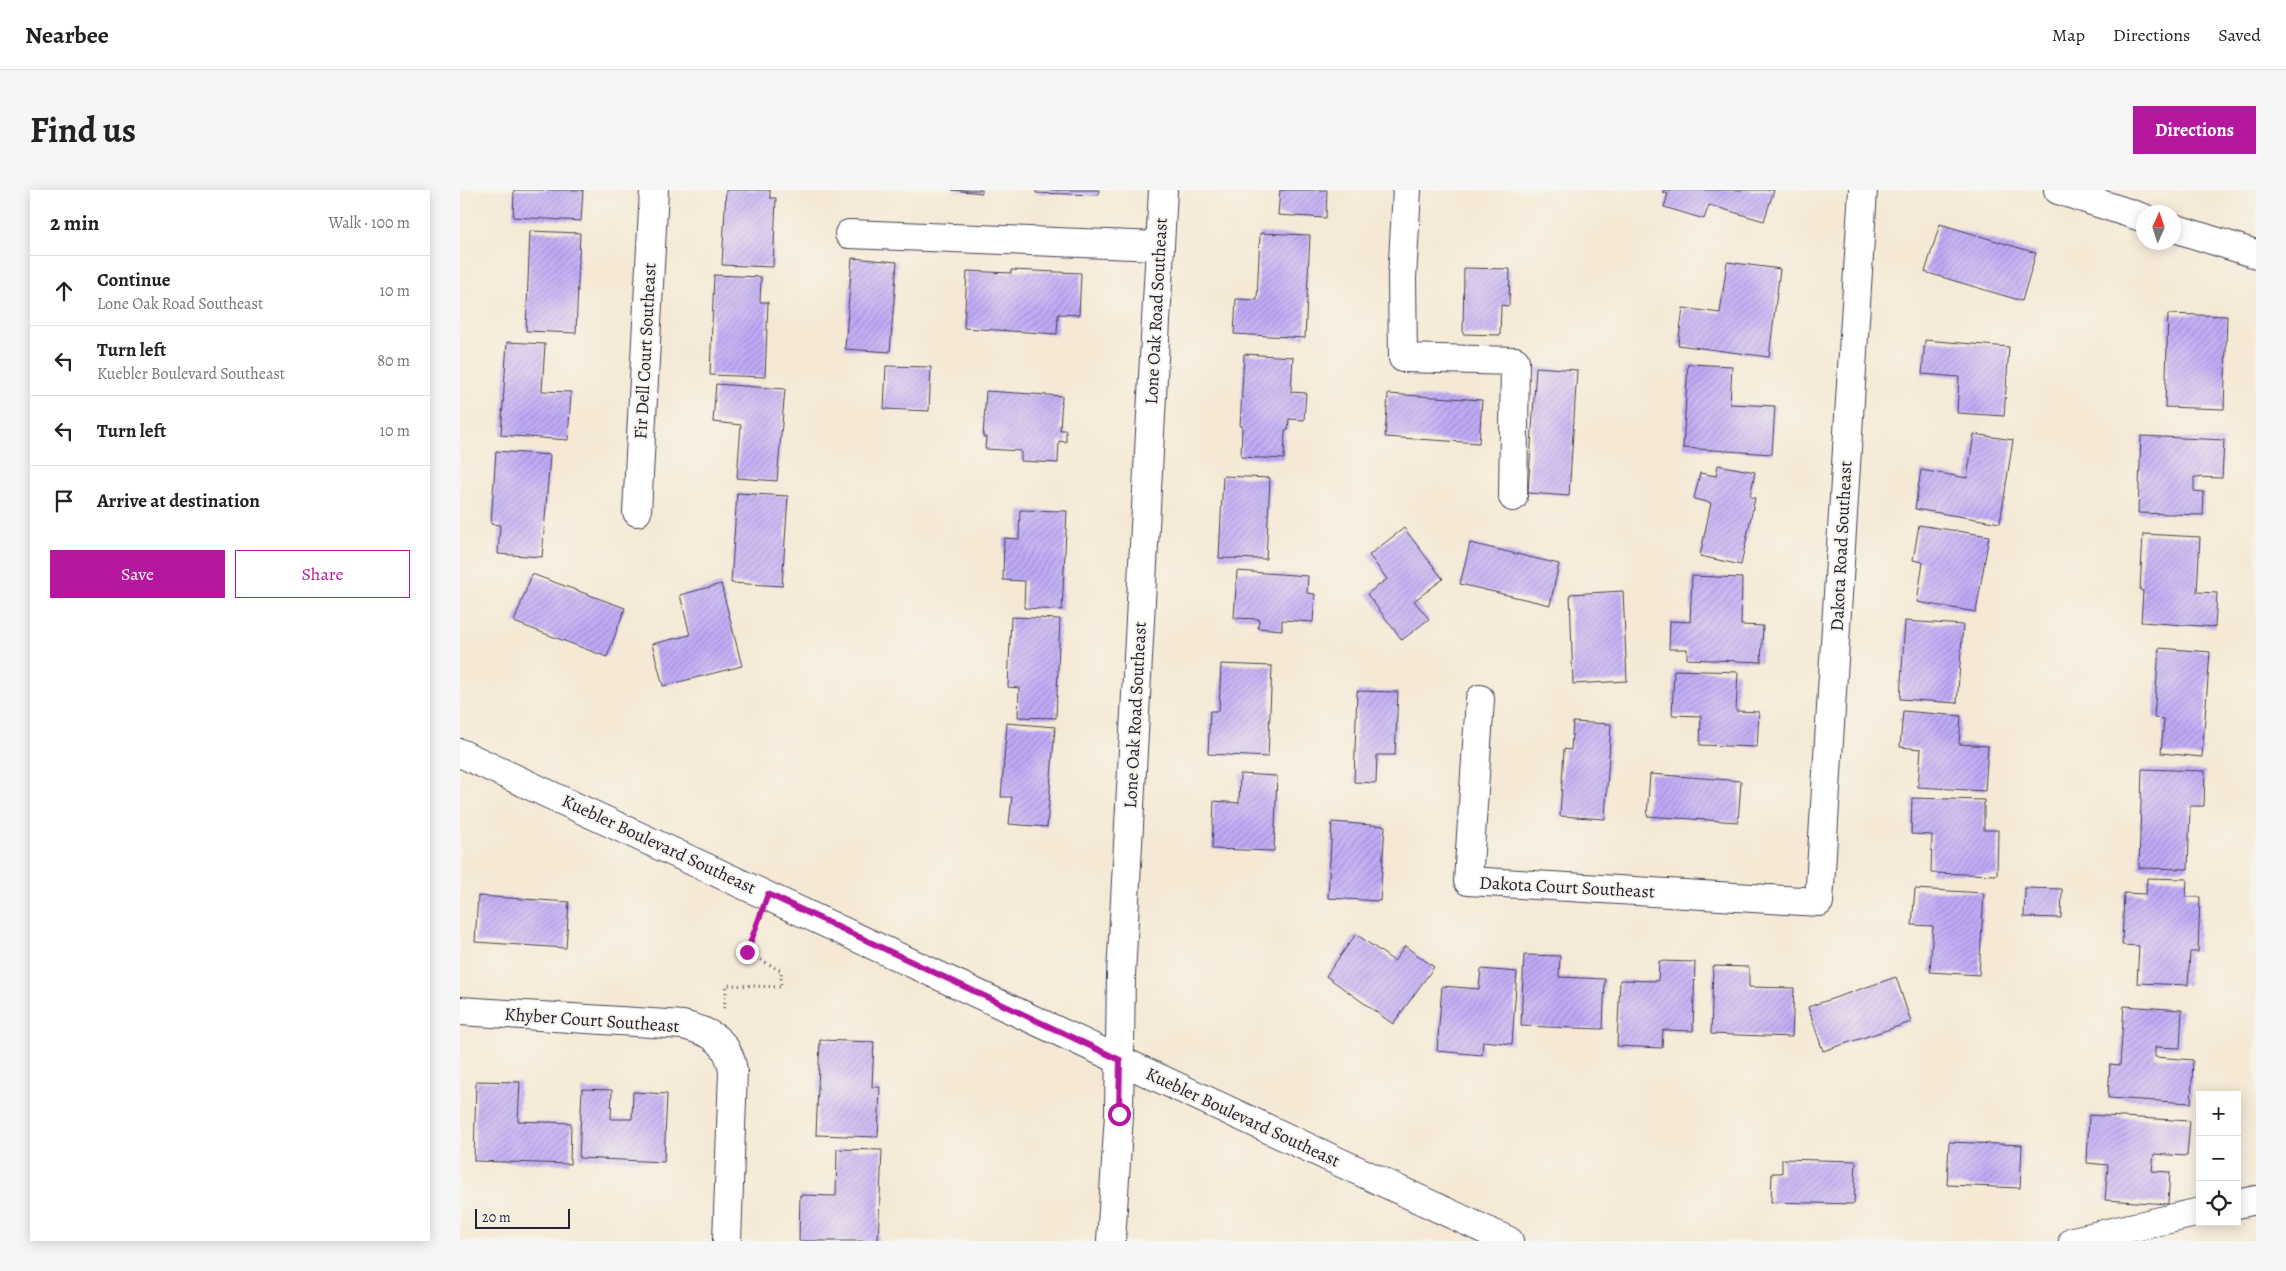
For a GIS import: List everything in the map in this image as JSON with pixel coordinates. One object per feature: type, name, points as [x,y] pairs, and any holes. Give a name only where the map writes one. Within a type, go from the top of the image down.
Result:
[{"type":"street","name":"Fir Dell Court Southeast","points":[[637,512],[654,190]]},
{"type":"street","name":"Lone Oak Road Southeast","points":[[1111,1241],[1120,1060],[1121,975],[1163,190]]},
{"type":"street","points":[[1407,190],[1402,278],[1403,358],[1515,361],[1513,497]]},
{"type":"street","name":"Dakota Road Southeast","points":[[1819,902],[1863,190]]},
{"type":"street","points":[[2058,190],[2136,215]]},
{"type":"street","points":[[2181,230],[2256,254]]},
{"type":"street","points":[[850,234],[1160,246]]},
{"type":"street","name":"Dakota Court Southeast","points":[[1480,699],[1468,881],[1819,902]]},
{"type":"street","name":"Kuebler Boulevard Southeast","points":[[460,753],[768,894],[1509,1241]]},
{"type":"street","name":"Khyber Court Southeast","points":[[460,1011],[683,1025],[705,1030],[720,1041]]},
{"type":"street","points":[[720,1041],[731,1055],[733,1070],[727,1241]]},
{"type":"street","points":[[2241,1203],[2256,1200]]},
{"type":"street","points":[[2073,1241],[2196,1213]]},
{"type":"path","points":[[720,1041],[726,985],[781,987],[782,971],[747,952],[768,894]]},
{"type":"building","points":[[514,190],[583,190],[581,221],[513,217]]},
{"type":"building","points":[[726,190],[770,190],[770,198],[776,198],[773,267],[722,265]]},
{"type":"building","points":[[952,190],[982,190],[982,193]]},
{"type":"building","points":[[1036,190],[1099,190],[1098,195],[1036,193]]},
{"type":"building","points":[[1280,190],[1327,190],[1326,218],[1278,215]]},
{"type":"building","points":[[1664,190],[1774,190],[1764,221],[1709,205],[1704,219],[1664,207],[1668,194],[1663,192]]},
{"type":"building","points":[[1940,224],[2036,253],[2022,301],[1925,272]]},
{"type":"building","points":[[530,231],[580,233],[576,333],[526,331]]},
{"type":"building","points":[[1260,233],[1310,235],[1305,338],[1234,334],[1236,299],[1257,300]]},
{"type":"building","points":[[852,258],[897,262],[890,352],[845,349]]},
{"type":"building","points":[[1727,262],[1780,269],[1769,357],[1678,345],[1683,308],[1720,313]]},
{"type":"building","points":[[1464,268],[1510,269],[1509,306],[1501,305],[1500,335],[1463,334]]},
{"type":"building","points":[[1011,270],[1081,273],[1079,315],[1058,314],[1057,334],[964,328],[967,271],[1011,273]]},
{"type":"building","points":[[714,275],[761,277],[760,302],[768,302],[765,377],[710,375]]},
{"type":"building","points":[[2168,314],[2227,316],[2224,409],[2165,407]]},
{"type":"building","points":[[1925,340],[2009,347],[2004,416],[1957,413],[1959,377],[1922,374]]},
{"type":"building","points":[[507,342],[545,344],[542,391],[571,392],[568,440],[501,435]]},
{"type":"building","points":[[1244,354],[1293,357],[1291,392],[1306,393],[1304,420],[1289,419],[1288,430],[1285,430],[1284,459],[1241,457],[1242,426],[1240,426]]},
{"type":"building","points":[[1688,364],[1732,366],[1730,404],[1775,406],[1772,454],[1683,448]]},
{"type":"building","points":[[886,366],[931,367],[929,411],[884,409]]},
{"type":"building","points":[[1536,367],[1577,370],[1569,496],[1528,493]]},
{"type":"building","points":[[716,384],[785,389],[777,481],[737,478],[741,425],[713,422]]},
{"type":"building","points":[[986,391],[1062,396],[1060,430],[1066,430],[1066,442],[1059,441],[1058,463],[1021,461],[1021,451],[985,449],[986,437],[983,437]]},
{"type":"building","points":[[1388,394],[1482,400],[1479,443],[1385,437]]},
{"type":"building","points":[[1974,434],[2013,440],[2000,523],[1915,509],[1921,470],[1967,478]]},
{"type":"building","points":[[2141,436],[2224,440],[2222,478],[2194,477],[2194,491],[2204,492],[2203,515],[2138,513]]},
{"type":"building","points":[[496,451],[550,455],[542,557],[498,554],[500,525],[491,524]]},
{"type":"building","points":[[1718,465],[1755,472],[1750,497],[1755,498],[1741,565],[1700,556],[1711,503],[1694,499],[1700,473],[1716,476]]},
{"type":"building","points":[[1223,476],[1270,478],[1266,559],[1219,558]]},
{"type":"building","points":[[737,493],[788,496],[782,586],[731,583]]},
{"type":"building","points":[[1020,510],[1067,511],[1062,610],[1024,608],[1025,581],[1003,580],[1004,538],[1019,539]]},
{"type":"building","points":[[1919,525],[1989,536],[1976,612],[1917,602],[1923,562],[1913,560]]},
{"type":"building","points":[[1404,528],[1443,579],[1414,601],[1429,619],[1402,640],[1367,594],[1387,579],[1369,555]]},
{"type":"building","points":[[2143,534],[2200,537],[2197,592],[2217,593],[2215,627],[2141,622],[2143,591],[2140,590]]},
{"type":"building","points":[[1470,543],[1559,564],[1550,605],[1460,584]]},
{"type":"building","points":[[1237,571],[1308,576],[1307,593],[1315,594],[1313,622],[1282,620],[1282,630],[1258,628],[1259,619],[1234,618]]},
{"type":"building","points":[[532,574],[625,608],[607,657],[514,622]]},
{"type":"building","points":[[1692,576],[1742,578],[1741,625],[1763,626],[1761,662],[1687,659],[1687,649],[1669,649],[1670,621],[1690,622]]},
{"type":"building","points":[[721,584],[742,666],[663,686],[652,644],[690,635],[680,595]]},
{"type":"building","points":[[1623,591],[1627,681],[1573,684],[1570,594]]},
{"type":"building","points":[[1011,617],[1060,619],[1056,718],[1018,717],[1019,688],[1008,687]]},
{"type":"building","points":[[1905,621],[1963,625],[1957,703],[1900,699]]},
{"type":"building","points":[[2159,648],[2210,652],[2202,757],[2161,753],[2164,719],[2154,718]]},
{"type":"building","points":[[1221,664],[1272,666],[1268,757],[1208,754],[1210,711],[1219,711]]},
{"type":"building","points":[[1674,670],[1738,672],[1736,711],[1759,712],[1757,747],[1700,745],[1701,716],[1672,715]]},
{"type":"building","points":[[1357,691],[1398,692],[1395,755],[1377,755],[1376,783],[1354,782]]},
{"type":"building","points":[[1903,711],[1961,716],[1959,744],[1988,746],[1985,791],[1918,787],[1921,749],[1900,747]]},
{"type":"building","points":[[1573,722],[1611,724],[1605,819],[1560,816],[1564,749],[1571,750]]},
{"type":"building","points":[[1007,723],[1055,727],[1047,827],[1009,824],[1012,797],[1001,797]]},
{"type":"building","points":[[2142,769],[2205,771],[2204,806],[2190,806],[2188,869],[2139,868]]},
{"type":"building","points":[[1240,774],[1277,776],[1274,851],[1212,849],[1214,801],[1239,803]]},
{"type":"building","points":[[1650,774],[1741,781],[1738,822],[1647,816]]},
{"type":"building","points":[[1912,798],[1984,800],[1984,830],[1998,830],[1997,875],[1931,873],[1932,835],[1911,834]]},
{"type":"building","points":[[1332,822],[1385,826],[1380,901],[1328,898]]},
{"type":"building","points":[[2147,878],[2187,879],[2186,897],[2200,897],[2198,952],[2190,952],[2188,985],[2137,983],[2139,946],[2122,945],[2124,893],[2146,894]]},
{"type":"building","points":[[2025,888],[2062,889],[2061,918],[2024,917]]},
{"type":"building","points":[[1915,889],[1984,893],[1979,975],[1930,972],[1933,926],[1912,925]]},
{"type":"building","points":[[478,896],[569,902],[566,948],[475,942]]},
{"type":"building","points":[[1356,934],[1394,961],[1405,946],[1434,967],[1393,1024],[1326,976]]},
{"type":"building","points":[[1524,955],[1560,956],[1559,977],[1605,979],[1603,1029],[1521,1026]]},
{"type":"building","points":[[1659,961],[1695,962],[1693,1031],[1663,1030],[1662,1048],[1617,1046],[1620,980],[1658,981]]},
{"type":"building","points":[[1713,966],[1749,967],[1749,987],[1794,988],[1792,1037],[1711,1034]]},
{"type":"building","points":[[1481,969],[1517,972],[1512,1044],[1483,1041],[1482,1055],[1437,1051],[1442,986],[1479,989]]},
{"type":"building","points":[[1896,977],[1911,1022],[1823,1051],[1808,1007]]},
{"type":"building","points":[[2124,1006],[2182,1010],[2180,1048],[2155,1047],[2155,1057],[2193,1060],[2191,1103],[2108,1098],[2110,1064],[2120,1065]]},
{"type":"building","points":[[820,1040],[874,1042],[872,1087],[880,1087],[878,1137],[816,1135]]},
{"type":"building","points":[[476,1081],[520,1082],[518,1121],[571,1123],[570,1164],[474,1161]]},
{"type":"building","points":[[582,1089],[612,1090],[611,1119],[632,1119],[633,1092],[667,1094],[664,1162],[579,1158]]},
{"type":"building","points":[[2089,1115],[2190,1121],[2187,1156],[2154,1154],[2152,1171],[2170,1172],[2168,1204],[2105,1200],[2108,1165],[2087,1163]]},
{"type":"building","points":[[1949,1142],[2022,1145],[2020,1188],[1947,1185]]},
{"type":"building","points":[[837,1149],[882,1150],[878,1241],[799,1241],[800,1195],[836,1196]]},
{"type":"building","points":[[1782,1159],[1856,1161],[1854,1204],[1771,1202],[1772,1173],[1782,1173]]},
{"type":"route","points":[[747,952],[768,894],[1120,1060],[1119,1114]]}]
